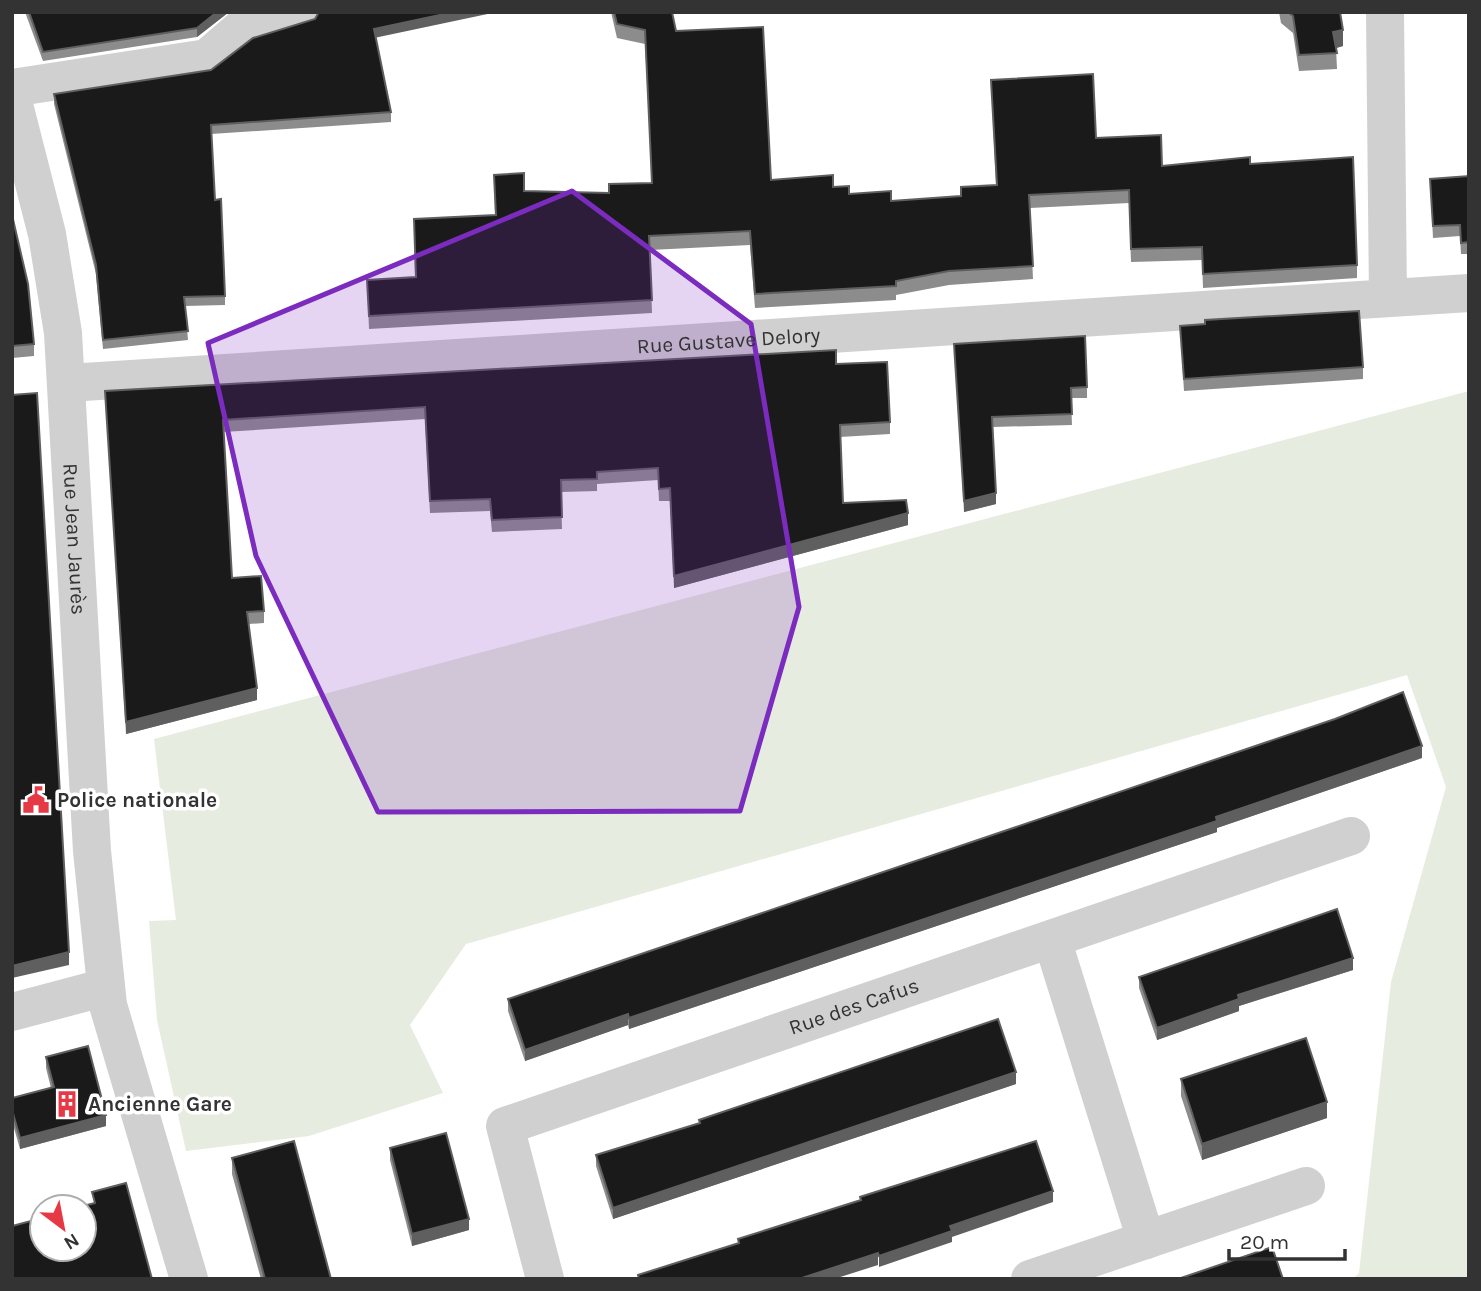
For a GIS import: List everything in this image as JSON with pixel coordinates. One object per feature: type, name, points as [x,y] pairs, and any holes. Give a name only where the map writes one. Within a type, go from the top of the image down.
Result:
[{"type":"street","points":[[12,88],[207,58],[243,27],[300,12]]},
{"type":"street","points":[[1385,12],[1388,298]]},
{"type":"street","name":"Rue Jean Jaurès","points":[[12,97],[54,269],[68,383],[92,851],[106,987],[113,1021],[189,1279]]},
{"type":"street","name":"Rue Gustave Delory","points":[[68,383],[1469,293]]},
{"type":"street","name":"Rue des Cafus","points":[[545,1279],[505,1126],[1351,836]]},
{"type":"street","points":[[1052,939],[1146,1240]]},
{"type":"street","points":[[12,1012],[106,987]]},
{"type":"street","points":[[1030,1279],[1306,1186]]},
{"type":"highlighted area","points":[[572,191],[751,324],[799,607],[740,811],[378,812],[256,556],[208,343]]},
{"type":"shaded area","points":[[1469,391],[1469,1279],[1353,1279],[1359,1273],[1391,982],[1446,787],[1407,675],[466,944],[410,1025],[443,1093],[309,1136],[186,1151],[157,1020],[149,921],[176,920],[154,739]]},
{"type":"building","points":[[29,12],[217,12],[197,28],[43,52]]},
{"type":"building","points":[[319,12],[454,12],[374,29],[391,112],[211,125],[215,200],[221,199],[225,296],[184,297],[188,331],[103,340],[96,265],[54,94],[211,70],[253,38],[315,19]]},
{"type":"building","points":[[614,12],[672,12],[676,31],[763,27],[771,180],[833,175],[833,187],[849,186],[849,194],[891,191],[891,201],[961,196],[961,187],[997,185],[991,80],[1093,74],[1096,138],[1161,135],[1162,166],[1250,157],[1250,164],[1353,157],[1357,265],[1203,274],[1202,247],[1131,249],[1129,190],[1029,195],[1033,266],[949,271],[896,281],[896,286],[755,294],[750,231],[649,236],[652,300],[369,316],[367,280],[416,277],[414,219],[496,215],[494,175],[524,173],[524,191],[609,193],[609,184],[652,183],[645,30],[617,24]]},
{"type":"building","points":[[1288,12],[1340,12],[1343,30],[1333,32],[1337,53],[1299,55],[1293,16]]},
{"type":"building","points":[[1469,176],[1469,242],[1461,243],[1460,225],[1433,226],[1430,179]]},
{"type":"building","points":[[12,215],[28,284],[34,344],[12,346]]},
{"type":"building","points":[[1359,311],[1363,367],[1184,379],[1180,326],[1205,324],[1205,320]]},
{"type":"building","points":[[1085,336],[1087,387],[1071,388],[1072,414],[992,417],[996,493],[964,501],[954,344]]},
{"type":"building","points":[[836,350],[836,364],[887,362],[890,422],[840,425],[843,503],[906,500],[908,513],[674,576],[670,488],[659,489],[658,468],[597,472],[597,479],[561,480],[562,517],[492,520],[490,499],[430,501],[425,407],[223,420],[232,578],[261,576],[264,611],[247,612],[257,688],[126,722],[105,391]]},
{"type":"building","points":[[37,393],[69,952],[12,966],[12,395]]},
{"type":"building","points":[[1403,692],[1422,746],[1216,817],[1217,821],[629,1018],[628,1014],[525,1050],[508,999],[1335,719]]},
{"type":"building","points":[[1337,909],[1353,958],[1238,995],[1239,999],[1157,1028],[1139,977]]},
{"type":"building","points":[[998,1019],[1016,1072],[613,1208],[596,1155],[700,1123],[699,1120]]},
{"type":"building","points":[[1306,1038],[1327,1102],[1202,1144],[1181,1079]]},
{"type":"building","name":"Ancienne Gare","points":[[88,1046],[106,1115],[20,1138],[12,1110],[12,1098],[54,1087],[46,1057]]},
{"type":"building","points":[[446,1133],[469,1219],[412,1234],[390,1148]]},
{"type":"building","points":[[294,1141],[331,1279],[265,1279],[232,1158]]},
{"type":"building","points":[[1036,1141],[1053,1191],[950,1226],[952,1231],[799,1279],[639,1279],[638,1275],[739,1243],[738,1239]]},
{"type":"building","points":[[126,1183],[152,1279],[12,1279],[12,1226],[28,1222],[28,1263],[98,1263],[98,1193],[92,1192]]},
{"type":"building","points":[[1272,1247],[1283,1279],[1178,1279]]},
{"type":"place","name":"Police nationale","points":[[36,800]]},
{"type":"place","name":"Ancienne Gare","points":[[67,1104]]}]
